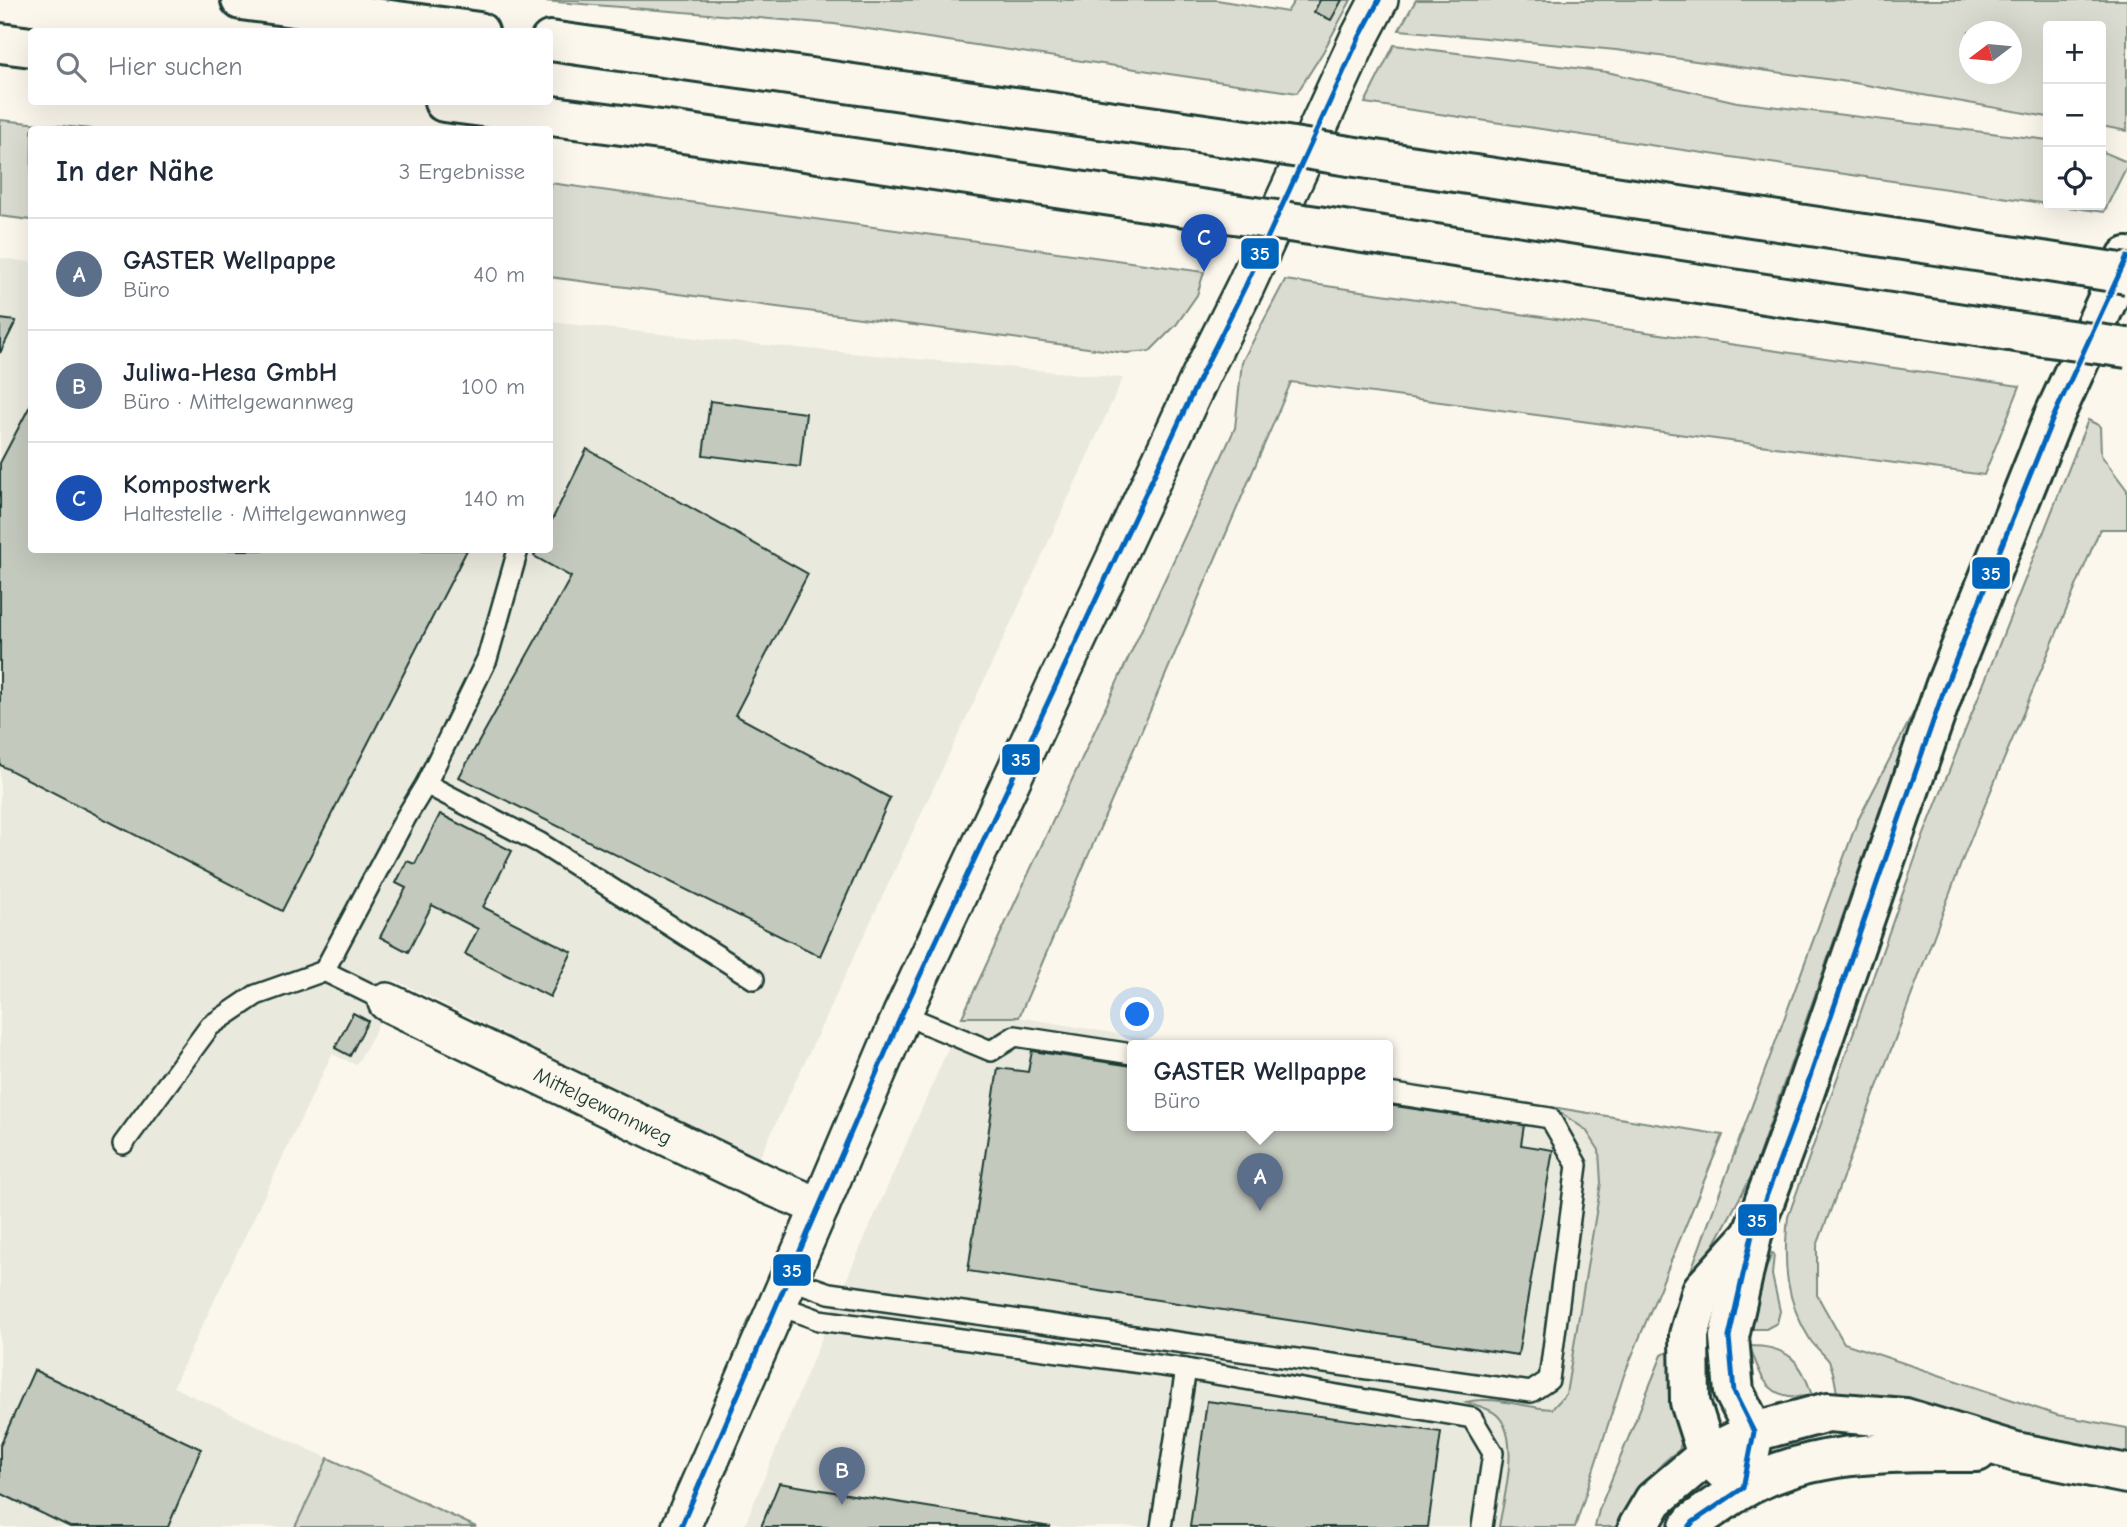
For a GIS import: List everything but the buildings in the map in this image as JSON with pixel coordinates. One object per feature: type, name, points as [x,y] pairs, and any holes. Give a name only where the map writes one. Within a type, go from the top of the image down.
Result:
[{"type":"main road","points":[[241,0],[449,28]]},
{"type":"main road","points":[[553,41],[1268,143],[2127,274]]},
{"type":"main road","points":[[0,43],[28,46]]},
{"type":"main road","points":[[467,105],[690,134],[2127,348]]},
{"type":"main road","points":[[1743,1488],[1754,1432],[1734,1392],[1729,1337],[1752,1235],[1797,1114],[1945,687],[2053,418],[2127,257]]},
{"type":"main road","points":[[1743,1488],[1707,1455],[1690,1402],[1689,1335],[1702,1290],[1752,1235]]},
{"type":"main road","points":[[1638,1527],[1654,1500],[1707,1455],[1754,1432],[1828,1412],[1905,1418],[2016,1452],[2127,1474]]},
{"type":"main road","points":[[1689,1527],[1743,1488],[1785,1470],[1836,1458],[1917,1452],[2016,1452]]},
{"type":"street","points":[[681,1527],[902,1014],[1379,0]]},
{"type":"street","name":"Mittelgewannweg","points":[[387,1002],[820,1207]]},
{"type":"lane","points":[[122,1144],[210,1026],[256,995],[324,971],[426,784],[487,659],[517,553]]},
{"type":"lane","points":[[426,784],[540,843],[754,979]]},
{"type":"lane","points":[[324,971],[387,1002]]},
{"type":"lane","points":[[902,1014],[991,1051],[1015,1036],[1127,1053]]},
{"type":"lane","points":[[783,1292],[839,1294],[1531,1392],[1549,1380],[1577,1165],[1550,1118],[1393,1094]]},
{"type":"lane","points":[[783,1292],[819,1320],[1186,1369],[1472,1418],[1493,1453],[1482,1527]]},
{"type":"lane","points":[[1161,1527],[1186,1369]]},
{"type":"shaded area","points":[[531,0],[1217,0],[1287,12],[1295,0],[1351,0],[1297,93],[834,24]]},
{"type":"shaded area","points":[[1416,0],[2127,0],[2127,131],[2106,127],[2106,21],[2043,21],[2043,116],[1855,83],[1616,50],[1399,30]]},
{"type":"shaded area","points":[[1394,45],[1607,72],[1737,102],[2043,139],[2043,203],[1365,103]]},
{"type":"shaded area","points":[[0,120],[61,126],[28,126],[28,220],[0,216]]},
{"type":"shaded area","points":[[2106,153],[2127,162],[2106,208]]},
{"type":"shaded area","points":[[553,183],[1204,272],[1197,295],[1176,325],[1150,351],[1126,353],[553,277]]},
{"type":"shaded area","points":[[0,258],[28,262],[28,553],[553,553],[553,322],[743,343],[1123,378],[759,1159],[395,980],[374,1034],[356,1065],[332,1054],[173,1387],[328,1458],[295,1527],[0,1527]]},
{"type":"shaded area","points":[[1285,280],[2020,386],[1984,475],[1291,382],[1019,1017],[962,1017],[1235,428],[1242,362]]},
{"type":"shaded area","points":[[2088,420],[2100,426],[2101,455],[2127,490],[2127,529],[2100,529],[1967,848],[1817,1246],[1817,1295],[1844,1343],[2057,1415],[2127,1428],[2127,1463],[1897,1403],[1837,1393],[1829,1361],[1802,1326],[1791,1296],[1786,1266],[1788,1217],[1921,842]]},
{"type":"shaded area","points":[[1915,710],[1751,1177],[1695,1280],[1680,1300],[1857,822]]},
{"type":"shaded area","points":[[962,1017],[1019,1017],[1154,1040],[1127,1040],[1127,1131],[1393,1131],[1393,1080],[1675,1127],[1553,1527],[744,1527],[834,1308]]},
{"type":"shaded area","points":[[1552,1107],[1723,1135],[1624,1375],[1575,1527],[1499,1527],[1509,1468],[1508,1438],[1497,1415],[1466,1402],[1487,1400],[1552,1409],[1566,1394],[1601,1183],[1599,1150],[1586,1130]]},
{"type":"shaded area","points":[[1772,1253],[1772,1275],[1780,1311],[1777,1323],[1766,1329],[1750,1329],[1755,1298]]},
{"type":"shaded area","points":[[1750,1346],[1774,1349],[1792,1358],[1803,1373],[1812,1396],[1789,1396],[1773,1390],[1763,1378]]},
{"type":"shaded area","points":[[1674,1349],[1688,1420],[1679,1450],[1652,1475],[1619,1527],[1595,1527],[1599,1510],[1662,1355]]},
{"type":"shaded area","points":[[328,1458],[476,1527],[295,1527]]},
{"type":"transit line","name":"35","points":[[681,1527],[902,1014],[1379,0]]},
{"type":"transit line","name":"35","points":[[1689,1527],[1743,1488],[1754,1432],[1734,1392],[1729,1337],[1752,1235],[1797,1114],[1945,687],[2053,418],[2127,257]]},
{"type":"place","name":"Kompostwerk","points":[[1204,272]]},
{"type":"place","name":"GASTER Wellpappe","points":[[1260,1211]]},
{"type":"place","name":"Juliwa-Hesa GmbH","points":[[842,1505]]}]
